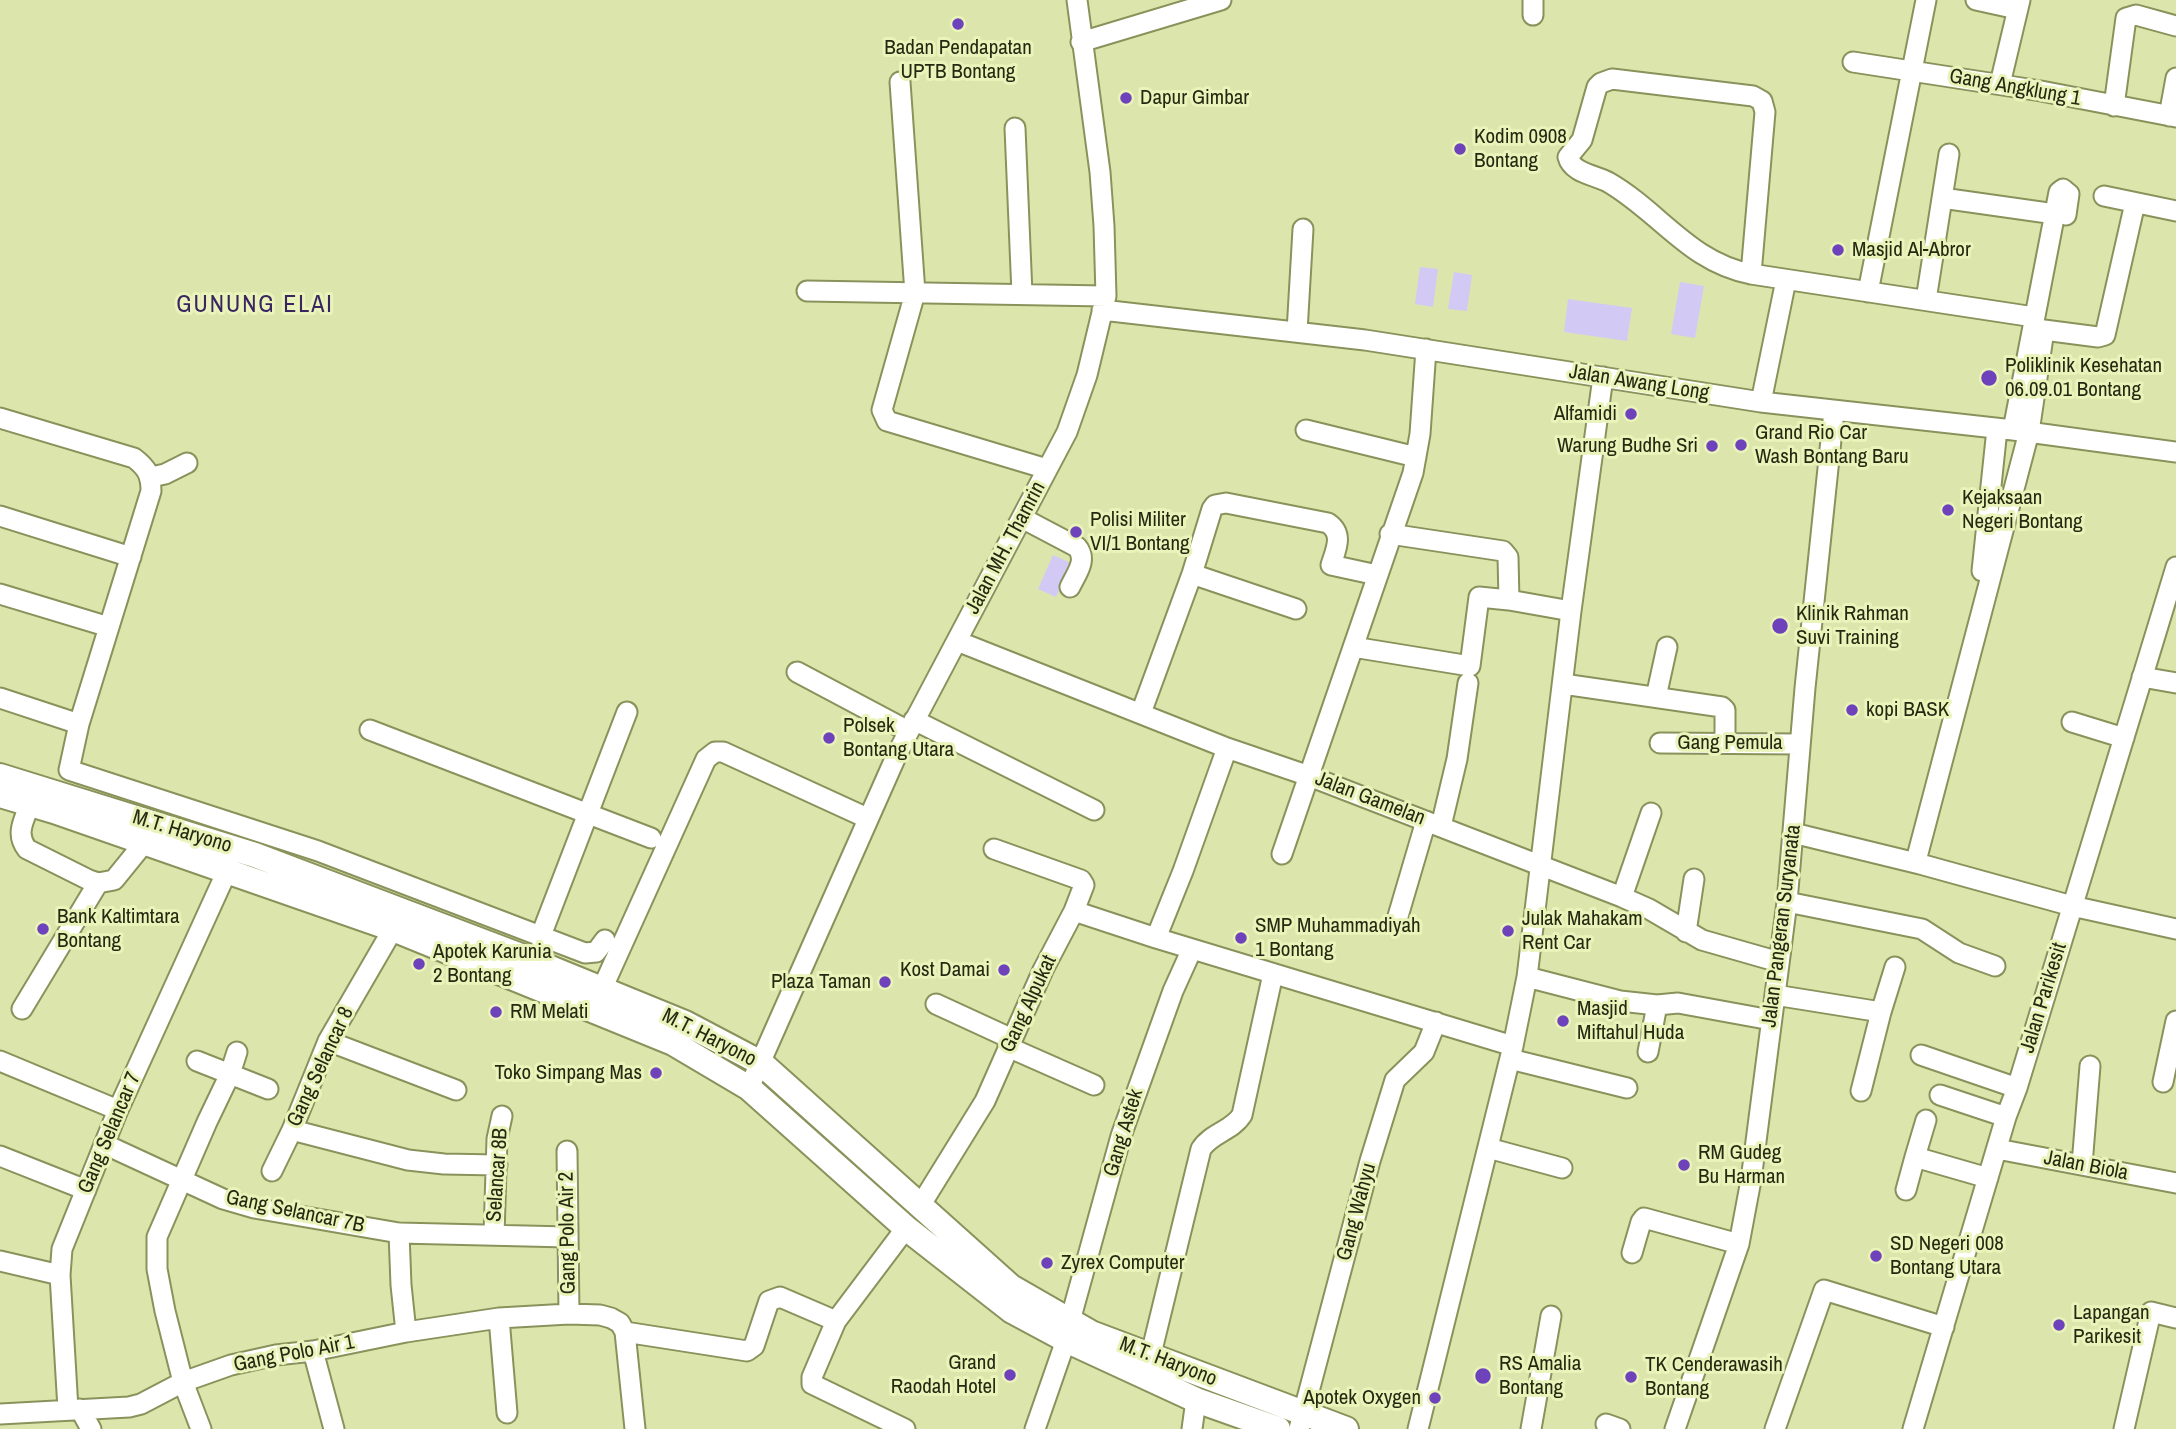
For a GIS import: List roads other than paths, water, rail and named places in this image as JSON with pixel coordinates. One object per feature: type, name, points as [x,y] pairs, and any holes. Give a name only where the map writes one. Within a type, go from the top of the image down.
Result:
[{"type":"main road","name":"M.T. Haryono","points":[[0,776],[144,843],[393,929],[673,1043],[748,1088],[906,1228],[1012,1311],[1068,1331],[1196,1399],[1278,1429]]},
{"type":"main road","name":"M.T. Haryono","points":[[0,795],[30,804],[57,803],[256,855],[521,956],[685,1023],[761,1063],[1011,1287],[1068,1331],[1091,1333],[1151,1354],[1302,1422],[1346,1429]]},
{"type":"street","name":"Jalan MH. Thamrin","points":[[748,1088],[867,818],[911,726],[1047,469],[1077,407],[1087,375],[1104,303],[1100,172],[1077,0]]},
{"type":"street","points":[[1081,43],[1221,0]]},
{"type":"street","points":[[1868,292],[1926,0]]},
{"type":"street","points":[[1976,0],[2019,5],[2000,84]]},
{"type":"street","points":[[2114,106],[2126,18],[2136,15],[2176,26]]},
{"type":"street","name":"Gang Angklung 1","points":[[1853,62],[2000,84],[2173,116]]},
{"type":"street","points":[[2173,116],[2176,78]]},
{"type":"street","points":[[1751,274],[1765,112],[1762,101],[1753,96],[1612,79],[1601,83],[1597,87],[1582,140],[1568,157],[1570,163],[1623,191],[1706,258],[1730,269],[1751,274],[2034,317]]},
{"type":"street","points":[[900,82],[915,293],[882,410],[883,416],[887,421],[1047,469]]},
{"type":"street","points":[[1014,128],[1022,294]]},
{"type":"street","points":[[1926,300],[1949,154]]},
{"type":"street","points":[[2104,196],[2176,211]]},
{"type":"street","points":[[1942,198],[2060,215],[2034,317],[1981,581]]},
{"type":"street","points":[[1920,864],[1917,857],[2013,431],[2044,330],[2098,337],[2105,335],[2135,202]]},
{"type":"street","points":[[1297,332],[1303,229]]},
{"type":"street","points":[[1761,402],[1786,280]]},
{"type":"street","name":"Jalan Awang Long","points":[[807,291],[1022,294],[1104,303],[1426,349],[1761,402],[2176,452]]},
{"type":"street","points":[[1282,854],[1413,473],[1420,434],[1426,349]]},
{"type":"street","points":[[1418,1429],[1511,1053],[1527,977],[1571,611],[1603,377]]},
{"type":"street","name":"Jalan Pangeran Suryanata","points":[[1675,1429],[1739,1244],[1751,1180],[1787,902],[1800,744],[1834,411]]},
{"type":"street","points":[[0,418],[134,457],[151,477],[151,491],[57,803]]},
{"type":"street","points":[[1306,430],[1416,457]]},
{"type":"street","points":[[151,477],[165,474],[187,463]]},
{"type":"street","points":[[1141,713],[1192,574],[1212,509],[1220,503],[1328,523],[1337,532],[1339,540],[1331,565],[1377,575]]},
{"type":"street","points":[[0,516],[131,557]]},
{"type":"street","points":[[1022,518],[1077,547],[1083,554],[1083,560],[1070,587]]},
{"type":"street","points":[[1390,534],[1503,551],[1508,557],[1509,600]]},
{"type":"street","name":"Jalan Parikesit","points":[[1913,1429],[2176,567]]},
{"type":"street","points":[[1192,574],[1296,609]]},
{"type":"street","points":[[0,594],[109,627]]},
{"type":"street","points":[[1353,647],[1470,666],[1479,597],[1571,611]]},
{"type":"street","name":"Jalan Gamelan","points":[[957,641],[1227,748],[1309,776],[1622,897],[1649,909],[1702,940],[1779,962]]},
{"type":"street","points":[[1656,697],[1667,647]]},
{"type":"street","points":[[797,672],[1094,810]]},
{"type":"street","points":[[2142,677],[2176,683]]},
{"type":"street","points":[[1396,923],[1457,760],[1468,683]]},
{"type":"street","points":[[1563,684],[1724,709],[1725,743]]},
{"type":"street","points":[[0,698],[79,724]]},
{"type":"street","points":[[540,938],[626,712]]},
{"type":"street","points":[[2072,722],[2123,738]]},
{"type":"street","points":[[370,730],[651,838]]},
{"type":"street","name":"Gang Pemula","points":[[1660,743],[1800,744]]},
{"type":"street","points":[[1156,938],[1227,748]]},
{"type":"street","points":[[603,989],[706,759],[715,752],[723,752],[867,818]]},
{"type":"street","points":[[69,770],[318,851],[540,938],[591,954],[596,952],[605,940]]},
{"type":"street","points":[[30,804],[20,833],[21,841],[27,849],[98,883],[114,880],[144,843]]},
{"type":"street","points":[[1622,897],[1651,813]]},
{"type":"street","points":[[1793,833],[1920,864],[2072,906],[2176,929]]},
{"type":"street","name":"Gang Alpukat","points":[[920,1206],[975,1119],[1084,885],[1081,880],[994,849]]},
{"type":"street","name":"Gang Selancar 7","points":[[74,1409],[60,1275],[62,1249],[118,1110],[227,871]]},
{"type":"street","points":[[1686,932],[1694,878]]},
{"type":"street","points":[[22,1009],[98,883]]},
{"type":"street","points":[[1787,902],[1922,929],[1959,953],[1995,966]]},
{"type":"street","points":[[1074,911],[1436,1022],[1511,1053],[1627,1088]]},
{"type":"street","name":"Gang Selancar 8","points":[[272,1171],[292,1130],[328,1041],[393,929]]},
{"type":"street","name":"Gang Astek","points":[[1035,1429],[1068,1331],[1121,1136],[1173,991],[1192,949]]},
{"type":"street","points":[[1861,1091],[1895,967]]},
{"type":"street","points":[[1151,1354],[1201,1149],[1208,1140],[1233,1126],[1242,1115],[1273,974]]},
{"type":"street","points":[[1527,977],[1620,1001],[1657,1005],[1678,1003],[1771,1020]]},
{"type":"street","points":[[1774,995],[1881,1012]]},
{"type":"street","points":[[936,1004],[1094,1085]]},
{"type":"street","points":[[1648,1052],[1657,1005]]},
{"type":"street","points":[[2162,1082],[2176,1021]]},
{"type":"street","name":"Gang Wahyu","points":[[1302,1422],[1370,1161],[1395,1080],[1424,1052],[1436,1022]]},
{"type":"street","points":[[328,1041],[456,1090]]},
{"type":"street","points":[[201,1429],[183,1382],[165,1311],[156,1251],[161,1225],[183,1181],[237,1052]]},
{"type":"street","points":[[1921,1055],[2017,1088]]},
{"type":"street","points":[[0,1061],[118,1110]]},
{"type":"street","points":[[197,1061],[268,1089]]},
{"type":"street","points":[[2082,1165],[2090,1066]]},
{"type":"street","points":[[1940,1095],[2006,1117]]},
{"type":"street","name":"Selancar 8B","points":[[494,1235],[497,1139],[502,1116]]},
{"type":"street","points":[[1906,1190],[1926,1120]]},
{"type":"street","points":[[292,1130],[408,1160],[444,1164],[497,1164]]},
{"type":"street","name":"Gang Selancar 7B","points":[[104,1144],[223,1199],[254,1208],[398,1233],[568,1237]]},
{"type":"street","points":[[1488,1147],[1562,1168]]},
{"type":"street","name":"Jalan Biola","points":[[1997,1149],[2176,1183]]},
{"type":"street","name":"Gang Polo Air 2","points":[[567,1151],[569,1314]]},
{"type":"street","points":[[0,1156],[86,1190]]},
{"type":"street","points":[[1915,1157],[1988,1178]]},
{"type":"street","points":[[1632,1253],[1644,1219],[1739,1244]]},
{"type":"street","points":[[905,1429],[812,1384],[812,1377],[835,1321],[906,1228]]},
{"type":"street","points":[[398,1233],[406,1332]]},
{"type":"street","points":[[0,1261],[60,1275]]},
{"type":"street","points":[[1775,1429],[1824,1290],[1944,1327]]},
{"type":"street","points":[[635,1429],[625,1332],[747,1351],[754,1346],[769,1301],[776,1298],[785,1298],[835,1321]]},
{"type":"street","points":[[2125,1422],[2151,1312],[2176,1318]]},
{"type":"street","name":"Gang Polo Air 1","points":[[9,1419],[74,1409],[141,1404],[183,1382],[231,1364],[499,1318],[600,1315],[620,1323],[625,1332]]},
{"type":"street","points":[[1531,1429],[1551,1316]]},
{"type":"street","points":[[499,1318],[507,1413]]},
{"type":"street","points":[[313,1351],[334,1429]]},
{"type":"street","points":[[1192,1429],[1196,1399]]},
{"type":"street","points":[[74,1409],[91,1429]]},
{"type":"place","name":"Badan Pendapatan UPTB Bontang","points":[[958,24]]},
{"type":"place","name":"Dapur Gimbar","points":[[1126,98]]},
{"type":"place","name":"Kodim 0908 Bontang","points":[[1460,149]]},
{"type":"place","name":"Masjid Al-Abror","points":[[1838,250]]},
{"type":"place","name":"Poliklinik Kesehatan 06.09.01 Bontang","points":[[1989,378]]},
{"type":"place","name":"Alfamidi","points":[[1631,414]]},
{"type":"place","name":"Grand Rio Car Wash Bontang Baru","points":[[1741,445]]},
{"type":"place","name":"Warung Budhe Sri","points":[[1712,446]]},
{"type":"place","name":"Kejaksaan Negeri Bontang","points":[[1948,510]]},
{"type":"place","name":"Polisi Militer VI/1 Bontang","points":[[1076,532]]},
{"type":"place","name":"Klinik Rahman Suvi Training","points":[[1780,626]]},
{"type":"place","name":"kopi BASK","points":[[1852,710]]},
{"type":"place","name":"Polsek Bontang Utara","points":[[829,738]]},
{"type":"place","name":"Bank Kaltimtara Bontang","points":[[43,929]]},
{"type":"place","name":"Julak Mahakam Rent Car","points":[[1508,931]]},
{"type":"place","name":"SMP Muhammadiyah 1 Bontang","points":[[1241,938]]},
{"type":"place","name":"Apotek Karunia 2 Bontang","points":[[419,964]]},
{"type":"place","name":"Kost Damai","points":[[1004,970]]},
{"type":"place","name":"Plaza Taman","points":[[885,982]]},
{"type":"place","name":"RM Melati","points":[[496,1012]]},
{"type":"place","name":"Masjid Miftahul Huda","points":[[1563,1021]]},
{"type":"place","name":"Toko Simpang Mas","points":[[656,1073]]},
{"type":"place","name":"RM Gudeg Bu Harman","points":[[1684,1165]]},
{"type":"place","name":"SD Negeri 008 Bontang Utara","points":[[1876,1256]]},
{"type":"place","name":"Zyrex Computer","points":[[1047,1263]]},
{"type":"place","name":"Lapangan Parikesit","points":[[2059,1325]]},
{"type":"place","name":"Grand Raodah Hotel","points":[[1010,1375]]},
{"type":"place","name":"RS Amalia Bontang","points":[[1483,1376]]},
{"type":"place","name":"TK Cenderawasih Bontang","points":[[1631,1377]]},
{"type":"place","name":"Apotek Oxygen","points":[[1435,1398]]},
{"type":"district","name":"GUNUNG ELAI","points":[[255,306]]}]
